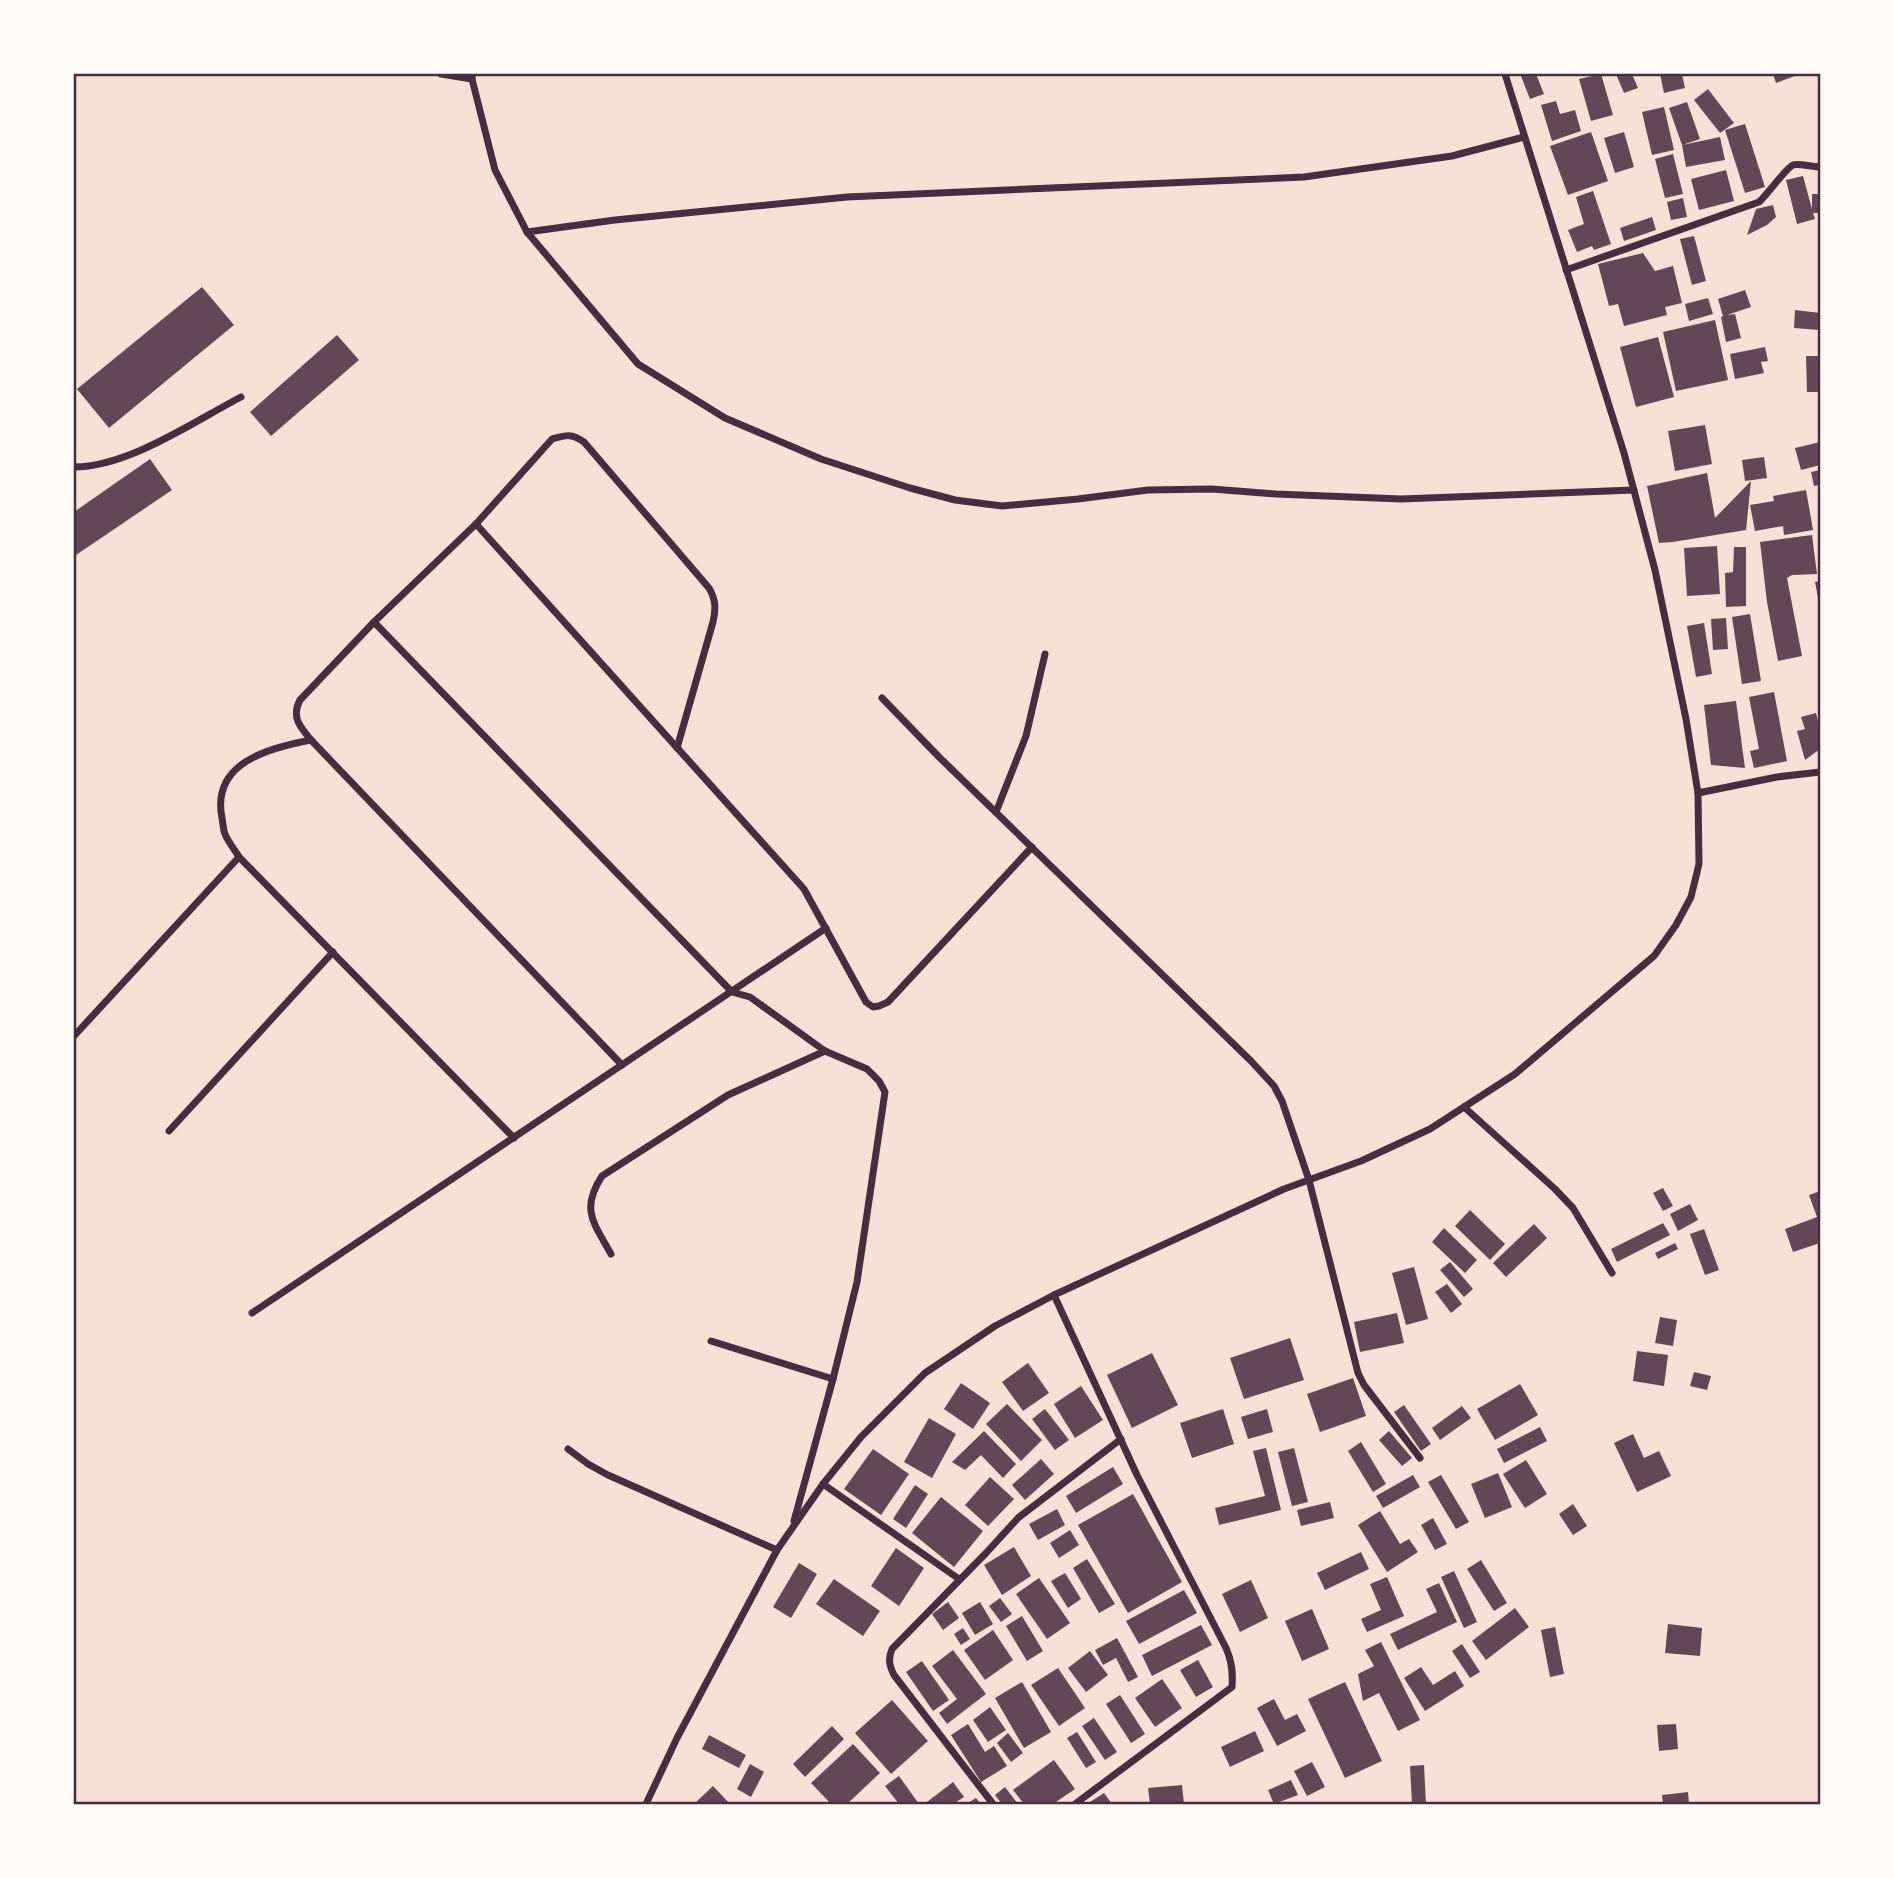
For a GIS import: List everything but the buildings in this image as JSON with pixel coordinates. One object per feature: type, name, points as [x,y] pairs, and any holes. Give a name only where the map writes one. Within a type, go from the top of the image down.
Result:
[{"type":"street","points":[[441,74],[472,76],[495,170],[527,232],[638,364],[725,418],[821,459],[955,500],[1002,506],[1148,490],[1186,489],[1401,499],[1634,490]]},
{"type":"street","points":[[646,1804],[677,1738],[777,1550],[823,1484],[861,1437],[925,1373],[995,1326],[1054,1295],[1271,1194],[1361,1161],[1430,1129],[1515,1074],[1654,956],[1676,925],[1691,897],[1699,864],[1698,793],[1686,719],[1655,570],[1624,453],[1505,74]]},
{"type":"street","points":[[527,232],[615,220],[846,197],[1304,177],[1451,156],[1524,137]]},
{"type":"street","points":[[1566,271],[1759,202],[1794,164],[1821,167]]},
{"type":"street","points":[[74,467],[86,467],[129,455],[241,397]]},
{"type":"street","points":[[622,1065],[311,740],[299,726],[296,708],[300,700],[374,622],[476,524],[552,439],[577,436],[709,588],[714,598],[716,610],[677,748]]},
{"type":"street","points":[[476,524],[804,889],[866,1002],[873,1007],[888,1002],[1031,847]]},
{"type":"street","points":[[374,622],[732,992],[750,997],[825,1051],[867,1069],[885,1092],[857,1282],[793,1526]]},
{"type":"street","points":[[996,812],[1026,736],[1045,654]]},
{"type":"street","points":[[882,698],[1268,1080],[1282,1101],[1309,1180],[1358,1374],[1420,1458]]},
{"type":"street","points":[[311,740],[265,752],[238,766],[223,788],[220,808],[225,835],[239,857],[514,1138]]},
{"type":"street","points":[[1698,793],[1777,777],[1821,772]]},
{"type":"street","points":[[74,1036],[239,857]]},
{"type":"street","points":[[252,1313],[826,928]]},
{"type":"street","points":[[169,1131],[332,952]]},
{"type":"street","points":[[611,1254],[593,1222],[589,1203],[601,1176],[729,1095],[825,1051]]},
{"type":"street","points":[[1464,1107],[1573,1208],[1612,1273]]},
{"type":"street","points":[[1054,1295],[1137,1475],[1226,1648],[1233,1673],[1232,1687],[1076,1804]]},
{"type":"street","points":[[711,1341],[833,1380]]},
{"type":"street","points":[[993,1804],[889,1666],[889,1657],[892,1649],[1018,1518],[1121,1439]]},
{"type":"street","points":[[568,1449],[608,1475],[777,1550]]},
{"type":"street","points":[[823,1484],[959,1579]]}]
